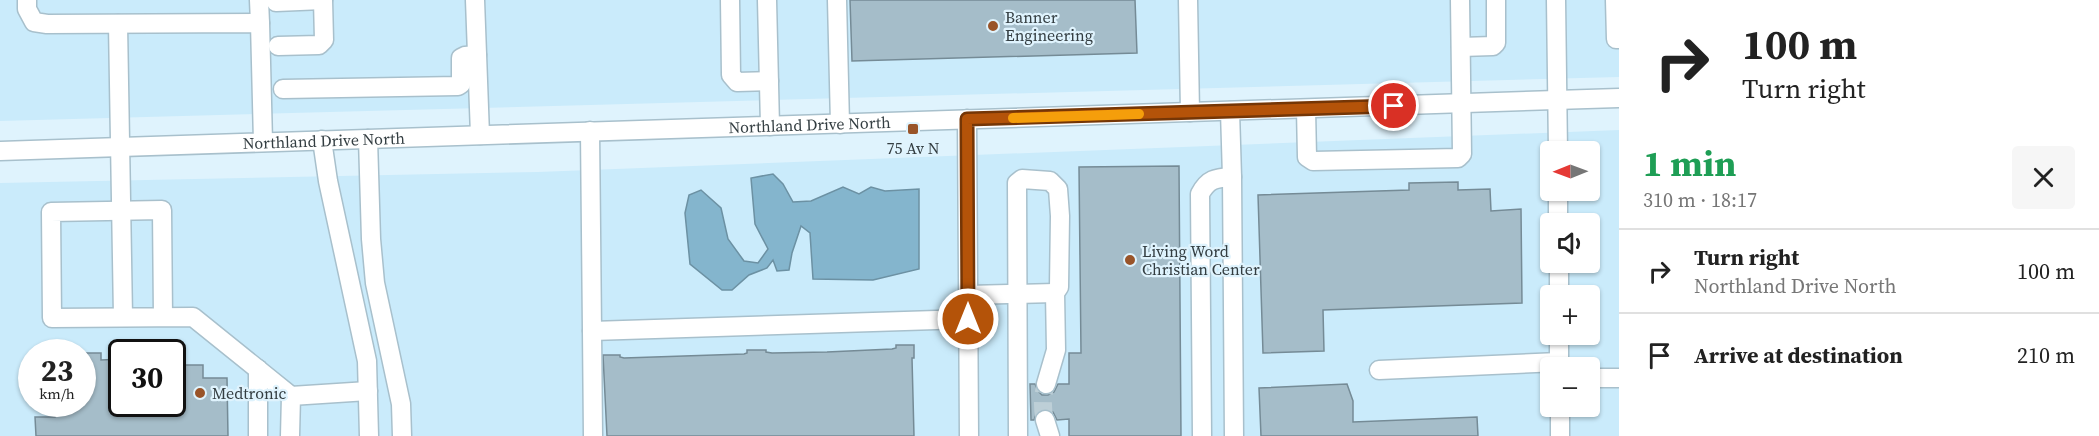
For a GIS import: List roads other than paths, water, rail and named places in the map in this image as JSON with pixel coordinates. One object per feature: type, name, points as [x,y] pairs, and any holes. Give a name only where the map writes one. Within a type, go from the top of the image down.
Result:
[{"type":"street","points":[[27,0],[27,9],[34,22],[47,24],[260,23]]},
{"type":"street","points":[[263,142],[260,23],[267,1],[323,0],[324,40],[319,45],[278,46]]},
{"type":"street","points":[[476,0],[480,135]]},
{"type":"street","points":[[730,0],[731,75],[737,82],[769,81]]},
{"type":"street","points":[[767,0],[770,126]]},
{"type":"street","points":[[837,0],[840,124]]},
{"type":"street","points":[[1188,0],[1190,112]]},
{"type":"street","points":[[1305,109],[1307,157],[1313,161],[1458,158],[1462,154],[1460,0]]},
{"type":"street","points":[[1461,47],[1493,46],[1496,43],[1496,0]]},
{"type":"street","points":[[1556,0],[1558,141]]},
{"type":"street","points":[[1616,0],[1616,39],[1619,39]]},
{"type":"street","points":[[118,24],[123,317]]},
{"type":"street","points":[[282,89],[458,86],[461,84],[461,58],[465,56],[477,61]]},
{"type":"street","name":"Northland Drive North","points":[[0,151],[1619,99]]},
{"type":"street","points":[[1230,111],[1234,436]]},
{"type":"street","points":[[967,119],[969,436]]},
{"type":"street","points":[[590,131],[594,436]]},
{"type":"street","points":[[368,139],[371,239],[375,283],[408,435]]},
{"type":"street","points":[[322,140],[328,181],[367,360],[369,436]]},
{"type":"street","points":[[1202,436],[1200,194],[1206,183],[1214,178],[1232,177]]},
{"type":"street","points":[[1018,436],[1017,183],[1022,179],[1050,181],[1058,189],[1060,216],[1059,287],[1055,293],[1056,350],[1046,384]]},
{"type":"street","points":[[163,317],[162,210],[51,212],[52,318],[163,317],[193,316],[291,396],[368,391]]},
{"type":"street","points":[[968,295],[1055,293]]},
{"type":"street","points":[[592,331],[968,319]]},
{"type":"street","points":[[1379,370],[1540,365]]},
{"type":"street","points":[[258,369],[258,436]]},
{"type":"street","points":[[1600,378],[1619,378]]},
{"type":"street","points":[[290,436],[291,396]]},
{"type":"street","points":[[1201,406],[1234,405]]},
{"type":"street","points":[[1560,417],[1560,436]]},
{"type":"tunnel","points":[[1045,420],[1043,402],[1046,384]]},
{"type":"place","name":"Banner Engineering","points":[[993,26]]},
{"type":"place","name":"75 Av N","points":[[913,129]]},
{"type":"place","name":"Living Word Christian Center","points":[[1130,260]]},
{"type":"place","name":"Medtronic","points":[[200,393]]}]
